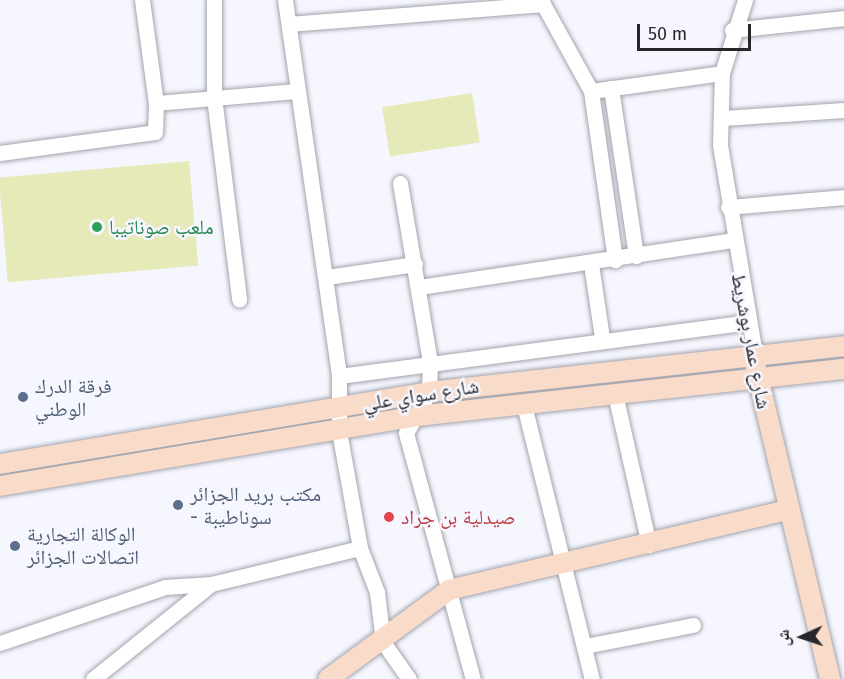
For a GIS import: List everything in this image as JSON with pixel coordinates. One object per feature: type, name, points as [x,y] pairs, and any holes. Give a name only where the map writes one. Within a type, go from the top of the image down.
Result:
[{"type":"main road","name":"شارع سواي علي","points":[[0,464],[429,392],[755,354],[844,346]]},
{"type":"main road","name":"شارع عمار بوشريط","points":[[755,354],[755,376],[830,679]]},
{"type":"main road","name":"شارع سواي علي","points":[[0,486],[339,431],[417,416],[755,376],[844,369]]},
{"type":"main road","points":[[161,438],[163,459]]},
{"type":"main road","points":[[328,679],[383,642],[448,590],[559,561],[648,545],[787,510]]},
{"type":"street","points":[[0,153],[155,132],[156,104],[142,0]]},
{"type":"street","points":[[214,0],[214,97],[239,299]]},
{"type":"street","points":[[285,0],[327,277],[339,376],[339,431],[360,548],[377,592],[383,642],[409,679]]},
{"type":"street","name":"شارع عمار بوشريط","points":[[745,0],[732,30],[722,73],[723,118],[720,145],[732,240],[755,354]]},
{"type":"street","points":[[289,24],[367,7],[543,4],[591,91],[615,260]]},
{"type":"street","points":[[732,30],[844,18]]},
{"type":"street","points":[[591,91],[722,73]]},
{"type":"street","points":[[611,88],[636,256]]},
{"type":"street","points":[[156,104],[297,91]]},
{"type":"street","points":[[723,118],[844,110]]},
{"type":"street","points":[[400,183],[430,363],[429,392],[406,433],[412,468],[473,679]]},
{"type":"street","points":[[728,207],[844,197]]},
{"type":"street","points":[[419,287],[591,264],[732,240]]},
{"type":"street","points":[[327,277],[415,264]]},
{"type":"street","points":[[591,264],[602,338]]},
{"type":"street","points":[[339,376],[602,338],[747,322]]},
{"type":"street","points":[[615,394],[648,545]]},
{"type":"street","points":[[524,405],[559,561],[585,646],[592,679]]},
{"type":"street","points":[[0,643],[165,588],[211,584],[360,548]]},
{"type":"street","points":[[93,679],[211,584]]},
{"type":"street","points":[[585,646],[693,625]]},
{"type":"green space","points":[[472,93],[480,142],[390,157],[382,107]]},
{"type":"green space","name":"ملعب صوناتيبا","points":[[189,161],[198,266],[8,282],[0,178]]},
{"type":"place","name":"ملعب صوناتيبا","points":[[97,227]]},
{"type":"place","name":"فرقة الدرك الوطني","points":[[23,397]]},
{"type":"place","name":"مكتب بريد الجزائر - سوناطيبة","points":[[178,505]]},
{"type":"place","name":"صيدلية بن جراد","points":[[389,517]]},
{"type":"place","name":"الوكالة التجارية اتصالات الجزائر","points":[[15,546]]}]
